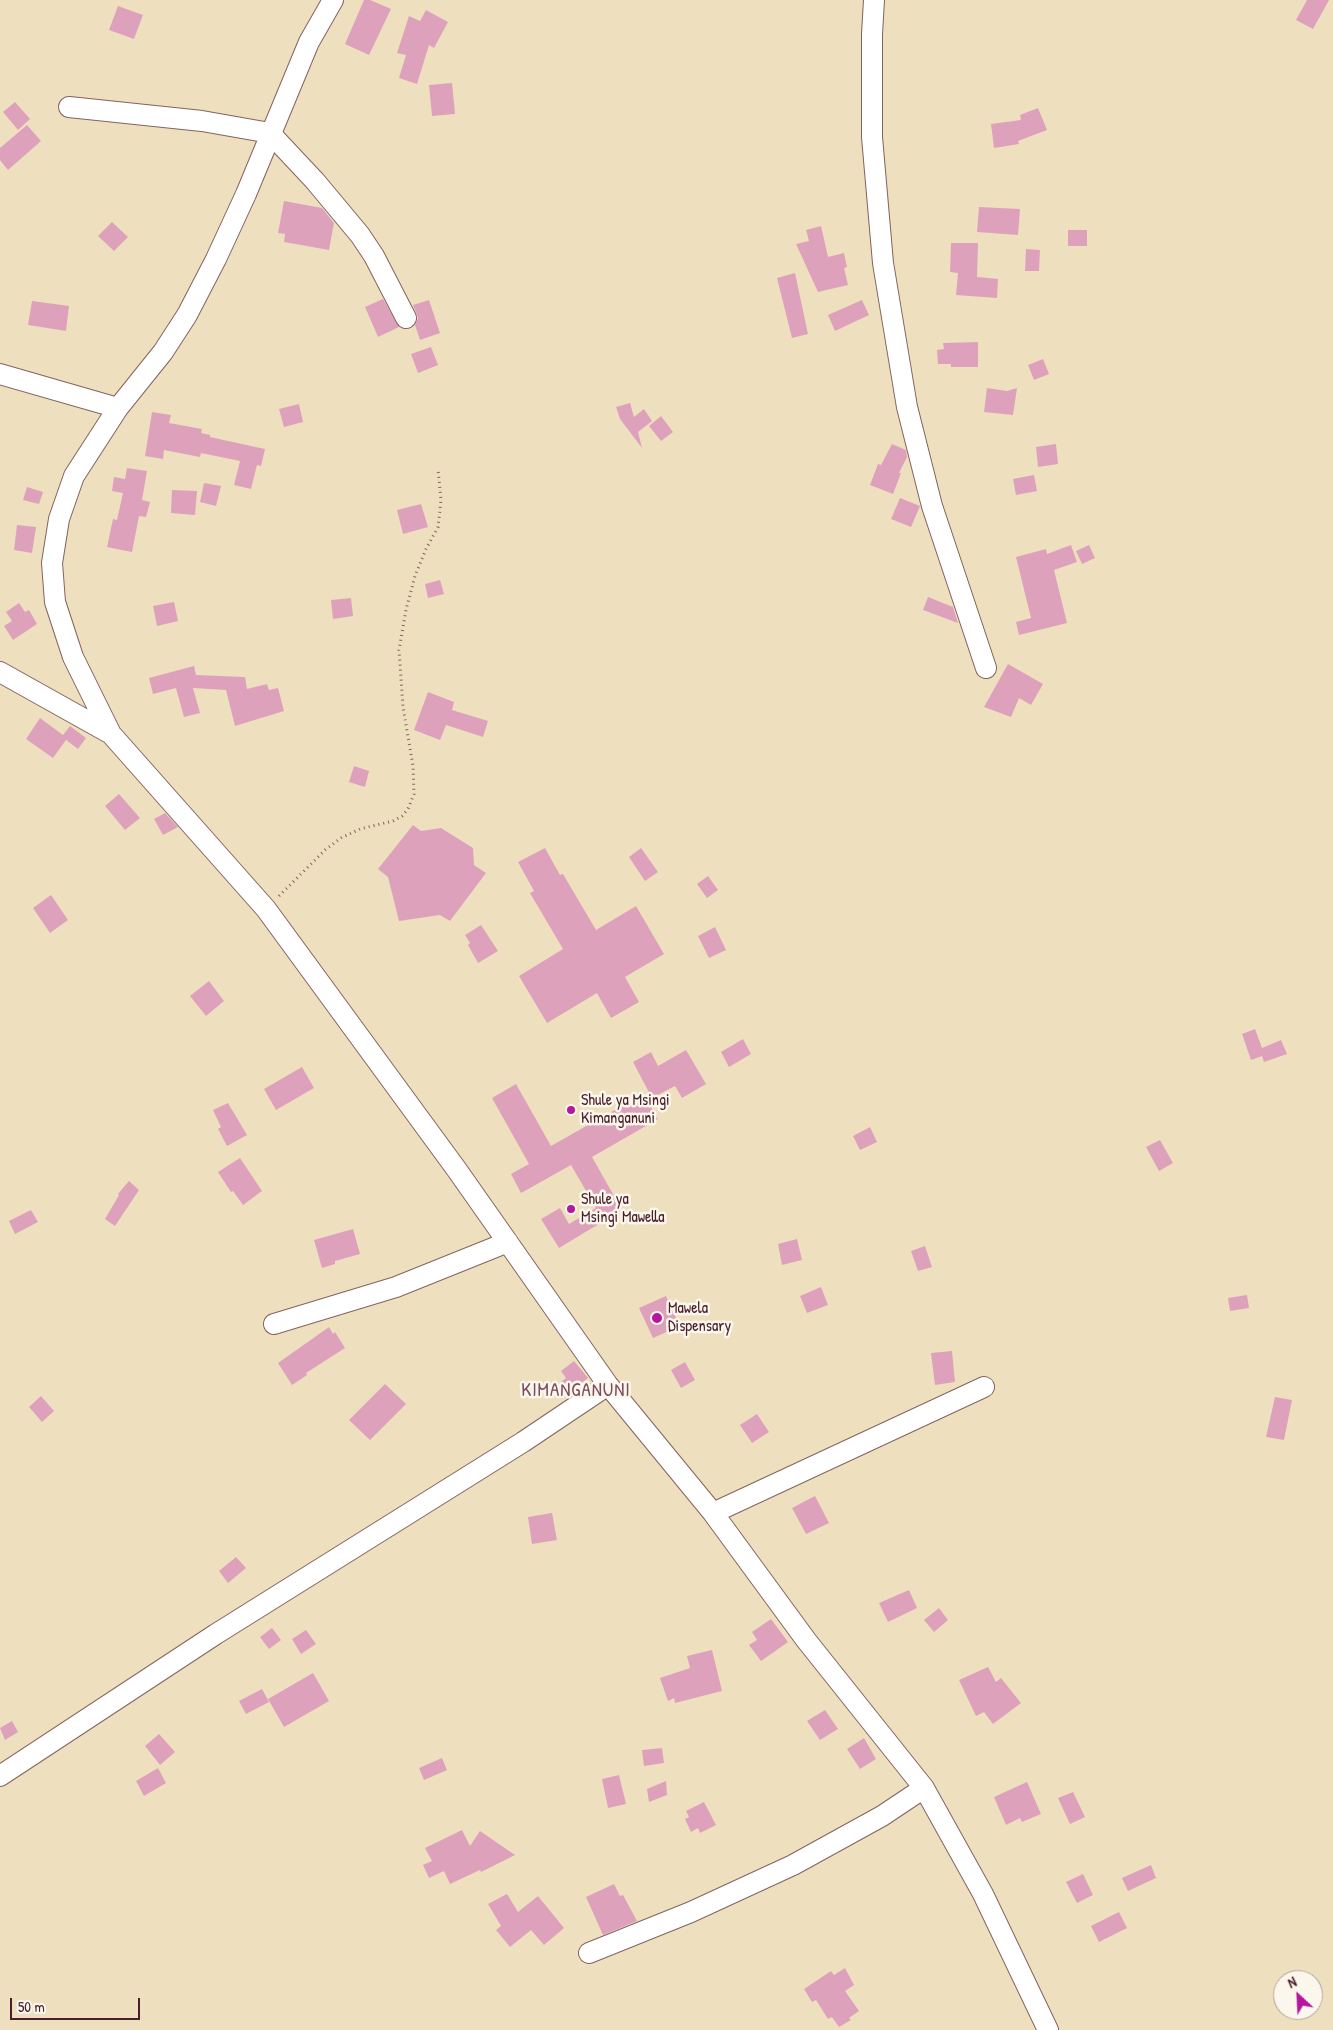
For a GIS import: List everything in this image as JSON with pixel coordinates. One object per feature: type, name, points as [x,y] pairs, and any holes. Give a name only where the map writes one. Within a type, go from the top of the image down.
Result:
[{"type":"street","points":[[333,0],[309,42],[235,218],[187,315],[163,352],[118,408],[74,476],[59,519],[52,563],[55,602],[72,657],[111,734],[266,909],[452,1162],[608,1386],[713,1513],[806,1640],[924,1788],[983,1894],[1048,2030]]},
{"type":"street","points":[[874,0],[872,34],[872,137],[883,263],[907,408],[932,506],[986,668]]},
{"type":"street","points":[[69,107],[202,121],[270,133],[315,181],[360,235],[374,256],[406,318]]},
{"type":"street","points":[[0,374],[118,408]]},
{"type":"street","points":[[0,672],[111,734]]},
{"type":"street","points":[[274,1324],[396,1287],[508,1242]]},
{"type":"street","points":[[0,1776],[216,1634],[523,1442],[608,1386]]},
{"type":"street","points":[[713,1513],[984,1387]]},
{"type":"street","points":[[589,1953],[691,1912],[793,1865],[882,1816],[924,1788]]},
{"type":"path","points":[[266,909],[313,862],[341,838],[360,829],[393,821],[402,816],[408,809],[414,794],[413,766],[403,707],[399,650],[406,610],[415,576],[426,549],[438,527],[441,500],[438,469]]},
{"type":"building","points":[[364,0],[370,0],[391,9],[369,55],[345,44]]},
{"type":"building","points":[[1307,0],[1329,0],[1313,29],[1296,20]]},
{"type":"building","points":[[118,6],[143,15],[134,39],[109,30]]},
{"type":"building","points":[[426,10],[448,22],[434,48],[429,45],[417,84],[399,78],[406,55],[397,53],[409,16],[420,21]]},
{"type":"building","points":[[452,83],[455,114],[432,116],[429,85]]},
{"type":"building","points":[[15,102],[30,119],[18,130],[3,112]]},
{"type":"building","points":[[1038,108],[1047,130],[1018,141],[1019,144],[994,148],[991,124],[1021,120],[1020,115]]},
{"type":"building","points":[[27,125],[41,141],[8,170],[0,160],[0,148]]},
{"type":"building","points":[[284,201],[322,208],[334,223],[329,250],[284,242],[285,234],[278,233]]},
{"type":"building","points":[[979,207],[1020,209],[1018,235],[977,232]]},
{"type":"building","points":[[112,222],[128,237],[114,251],[98,236]]},
{"type":"building","points":[[821,226],[828,257],[844,253],[847,267],[844,268],[848,285],[818,292],[796,244],[809,241],[806,230]]},
{"type":"building","points":[[1068,230],[1087,230],[1087,246],[1068,246]]},
{"type":"building","points":[[951,243],[978,243],[977,277],[998,279],[997,298],[956,295],[958,273],[950,272]]},
{"type":"building","points":[[1026,249],[1040,250],[1039,271],[1025,271]]},
{"type":"building","points":[[795,273],[808,334],[792,338],[777,278]]},
{"type":"building","points":[[383,299],[399,327],[378,337],[365,307]]},
{"type":"building","points":[[429,300],[440,333],[420,340],[415,325],[418,318],[413,305]]},
{"type":"building","points":[[862,300],[869,315],[835,331],[828,315]]},
{"type":"building","points":[[32,301],[69,306],[66,331],[28,325]]},
{"type":"building","points":[[978,342],[978,367],[951,367],[951,364],[938,364],[937,350],[944,349],[943,343]]},
{"type":"building","points":[[431,347],[438,365],[418,373],[411,354]]},
{"type":"building","points":[[1043,359],[1049,374],[1034,380],[1028,365]]},
{"type":"building","points":[[987,388],[1007,391],[1017,388],[1013,415],[984,412]]},
{"type":"building","points":[[630,403],[634,417],[644,409],[652,421],[638,432],[642,448],[620,419],[616,407]]},
{"type":"building","points":[[299,404],[303,422],[284,427],[279,409]]},
{"type":"building","points":[[152,412],[171,415],[169,423],[202,429],[201,433],[210,435],[210,437],[265,449],[261,466],[257,465],[251,489],[234,485],[240,461],[201,453],[200,457],[164,450],[163,459],[145,456]]},
{"type":"building","points":[[661,416],[673,432],[661,441],[649,426]]},
{"type":"building","points":[[892,444],[906,450],[907,457],[899,473],[901,473],[893,494],[870,485],[878,464],[881,465]]},
{"type":"building","points":[[1056,444],[1058,464],[1038,467],[1036,447]]},
{"type":"building","points":[[127,468],[147,471],[142,500],[150,502],[146,517],[139,516],[132,552],[107,547],[113,519],[117,520],[123,493],[112,491],[114,477],[125,479]]},
{"type":"building","points":[[1034,475],[1037,491],[1016,495],[1013,479]]},
{"type":"building","points":[[204,483],[221,486],[216,506],[200,502]]},
{"type":"building","points":[[27,487],[43,492],[39,504],[23,500]]},
{"type":"building","points":[[172,490],[197,491],[195,515],[171,513]]},
{"type":"building","points":[[900,498],[920,506],[911,527],[891,519]]},
{"type":"building","points":[[421,504],[428,527],[403,534],[397,510]]},
{"type":"building","points":[[17,525],[36,527],[32,553],[14,550]]},
{"type":"building","points":[[1071,545],[1077,562],[1054,570],[1067,623],[1019,635],[1016,622],[1031,618],[1016,557],[1046,549],[1047,554]]},
{"type":"building","points":[[1089,545],[1095,558],[1082,564],[1076,551]]},
{"type":"building","points":[[440,580],[444,594],[428,598],[425,584]]},
{"type":"building","points":[[928,597],[953,607],[958,623],[923,610]]},
{"type":"building","points":[[351,598],[353,616],[333,619],[331,600]]},
{"type":"building","points":[[174,602],[178,621],[157,626],[153,606]]},
{"type":"building","points":[[19,603],[25,612],[29,610],[37,624],[13,640],[4,626],[12,621],[6,612]]},
{"type":"building","points":[[1008,664],[1043,684],[1031,705],[1019,698],[1011,717],[984,707]]},
{"type":"building","points":[[194,666],[196,675],[245,677],[247,689],[267,684],[269,690],[278,688],[284,711],[235,726],[226,690],[193,688],[200,713],[184,717],[176,688],[153,694],[149,678]]},
{"type":"building","points":[[428,692],[454,702],[452,710],[488,721],[483,737],[446,725],[440,740],[414,730]]},
{"type":"building","points":[[40,718],[63,735],[70,726],[86,738],[78,749],[66,740],[53,758],[26,739]]},
{"type":"building","points":[[354,766],[369,771],[365,787],[349,782]]},
{"type":"building","points":[[119,794],[140,818],[125,830],[105,806]]},
{"type":"building","points":[[165,813],[178,827],[163,835],[154,819]]},
{"type":"building","points":[[413,825],[421,831],[441,828],[473,848],[474,865],[486,873],[450,921],[440,915],[399,921],[388,877],[378,869]]},
{"type":"building","points":[[545,848],[560,875],[563,874],[596,930],[636,906],[664,954],[625,977],[639,1002],[611,1018],[597,993],[547,1023],[519,976],[563,949],[530,893],[534,891],[518,862]]},
{"type":"building","points":[[641,848],[658,872],[645,881],[629,857]]},
{"type":"building","points":[[708,876],[718,890],[707,898],[697,884]]},
{"type":"building","points":[[51,895],[68,920],[50,933],[33,908]]},
{"type":"building","points":[[481,925],[498,951],[478,963],[465,935]]},
{"type":"building","points":[[715,927],[726,950],[709,958],[698,936]]},
{"type":"building","points":[[209,981],[224,1001],[206,1016],[190,996]]},
{"type":"building","points":[[1255,1029],[1262,1048],[1281,1040],[1287,1054],[1264,1062],[1262,1056],[1251,1060],[1242,1034]]},
{"type":"building","points":[[743,1039],[751,1054],[729,1067],[721,1052]]},
{"type":"building","points":[[686,1050],[706,1084],[682,1098],[675,1086],[652,1098],[633,1062],[651,1052],[658,1066]]},
{"type":"building","points":[[302,1067],[314,1088],[276,1110],[264,1089]]},
{"type":"building","points":[[516,1084],[551,1146],[643,1094],[658,1119],[592,1157],[622,1210],[559,1248],[541,1219],[560,1208],[569,1224],[596,1208],[571,1165],[521,1193],[511,1174],[529,1164],[492,1098]]},
{"type":"building","points":[[228,1103],[247,1135],[227,1146],[218,1129],[221,1127],[213,1110]]},
{"type":"building","points":[[870,1127],[877,1142],[860,1150],[853,1136]]},
{"type":"building","points":[[1160,1140],[1173,1163],[1159,1171],[1146,1147]]},
{"type":"building","points":[[240,1158],[262,1191],[243,1205],[233,1191],[231,1192],[218,1172]]},
{"type":"building","points":[[129,1181],[139,1190],[115,1226],[105,1219],[118,1194]]},
{"type":"building","points":[[31,1210],[38,1222],[15,1234],[9,1221]]},
{"type":"building","points":[[353,1229],[360,1254],[335,1261],[335,1264],[322,1268],[314,1240]]},
{"type":"building","points":[[797,1239],[802,1260],[782,1265],[778,1244]]},
{"type":"building","points":[[925,1246],[932,1267],[918,1271],[911,1251]]},
{"type":"building","points":[[821,1287],[828,1305],[807,1313],[800,1296]]},
{"type":"building","points":[[1247,1295],[1249,1308],[1230,1311],[1228,1298]]},
{"type":"building","name":"Mawela Dispensary","points":[[666,1296],[680,1326],[653,1338],[639,1308]]},
{"type":"building","points":[[329,1327],[333,1334],[335,1332],[345,1348],[306,1373],[307,1375],[292,1385],[278,1363]]},
{"type":"building","points":[[952,1351],[955,1382],[935,1385],[931,1353]]},
{"type":"building","points":[[574,1361],[588,1378],[562,1399],[553,1388],[566,1378],[561,1371]]},
{"type":"building","points":[[685,1362],[695,1380],[681,1388],[671,1370]]},
{"type":"building","points":[[385,1384],[406,1404],[370,1440],[349,1420]]},
{"type":"building","points":[[41,1396],[54,1411],[42,1422],[29,1407]]},
{"type":"building","points":[[1275,1397],[1292,1400],[1284,1440],[1266,1437]]},
{"type":"building","points":[[757,1414],[769,1432],[752,1443],[740,1425]]},
{"type":"building","points":[[815,1496],[829,1523],[806,1534],[792,1508]]},
{"type":"building","points":[[552,1513],[557,1540],[532,1544],[528,1517]]},
{"type":"building","points":[[236,1557],[246,1568],[228,1583],[219,1571]]},
{"type":"building","points":[[909,1590],[917,1608],[888,1622],[879,1603]]},
{"type":"building","points":[[939,1608],[948,1620],[934,1632],[924,1620]]},
{"type":"building","points":[[771,1619],[788,1642],[761,1661],[749,1645],[757,1640],[752,1632]]},
{"type":"building","points":[[272,1628],[281,1640],[269,1649],[260,1637]]},
{"type":"building","points":[[306,1630],[316,1644],[301,1654],[292,1639]]},
{"type":"building","points":[[712,1650],[722,1691],[675,1703],[674,1698],[668,1701],[660,1678],[690,1668],[687,1656]]},
{"type":"building","points":[[988,1667],[996,1682],[1001,1678],[1021,1703],[993,1724],[984,1712],[976,1716],[959,1680]]},
{"type":"building","points":[[313,1673],[329,1701],[284,1727],[268,1699]]},
{"type":"building","points":[[262,1689],[269,1702],[246,1714],[239,1701]]},
{"type":"building","points":[[825,1710],[838,1729],[820,1740],[807,1721]]},
{"type":"building","points":[[12,1721],[18,1732],[5,1740],[0,1728]]},
{"type":"building","points":[[159,1734],[175,1752],[160,1765],[145,1746]]},
{"type":"building","points":[[864,1738],[876,1759],[860,1769],[847,1749]]},
{"type":"building","points":[[662,1748],[664,1763],[644,1766],[642,1750]]},
{"type":"building","points":[[442,1758],[447,1770],[424,1780],[419,1768]]},
{"type":"building","points":[[158,1768],[166,1783],[144,1796],[136,1781]]},
{"type":"building","points":[[619,1775],[626,1804],[608,1808],[602,1779]]},
{"type":"building","points":[[666,1781],[667,1795],[649,1802],[647,1789]]},
{"type":"building","points":[[1027,1782],[1041,1814],[1022,1822],[1020,1818],[1006,1825],[994,1797]]},
{"type":"building","points":[[1073,1792],[1085,1817],[1070,1824],[1058,1798]]},
{"type":"building","points":[[704,1802],[716,1825],[700,1833],[698,1828],[691,1832],[685,1819],[689,1817],[686,1811]]},
{"type":"building","points":[[462,1830],[470,1846],[480,1831],[515,1855],[481,1872],[480,1870],[450,1884],[444,1871],[429,1878],[423,1865],[432,1861],[425,1848]]},
{"type":"building","points":[[1151,1865],[1156,1878],[1128,1891],[1122,1878]]},
{"type":"building","points":[[1083,1874],[1093,1895],[1077,1903],[1066,1882]]},
{"type":"building","points":[[614,1884],[620,1896],[623,1895],[637,1921],[603,1935],[586,1897]]},
{"type":"building","points":[[507,1894],[518,1912],[538,1896],[564,1928],[544,1945],[531,1930],[510,1947],[496,1930],[501,1926],[488,1904]]},
{"type":"building","points":[[1119,1912],[1127,1928],[1099,1942],[1091,1926]]},
{"type":"building","points":[[845,1968],[854,1985],[845,1991],[859,2011],[849,2018],[851,2020],[839,2027],[832,2017],[828,2019],[816,2000],[812,2002],[804,1989],[831,1971],[834,1975]]},
{"type":"place","name":"Shule ya Msingi Kimanganuni","points":[[571,1110]]},
{"type":"place","name":"Shule ya Msingi Mawella","points":[[571,1209]]},
{"type":"place","name":"Mawela Dispensary","points":[[657,1318]]},
{"type":"district","name":"KIMANGANUNI","points":[[576,1391]]}]
